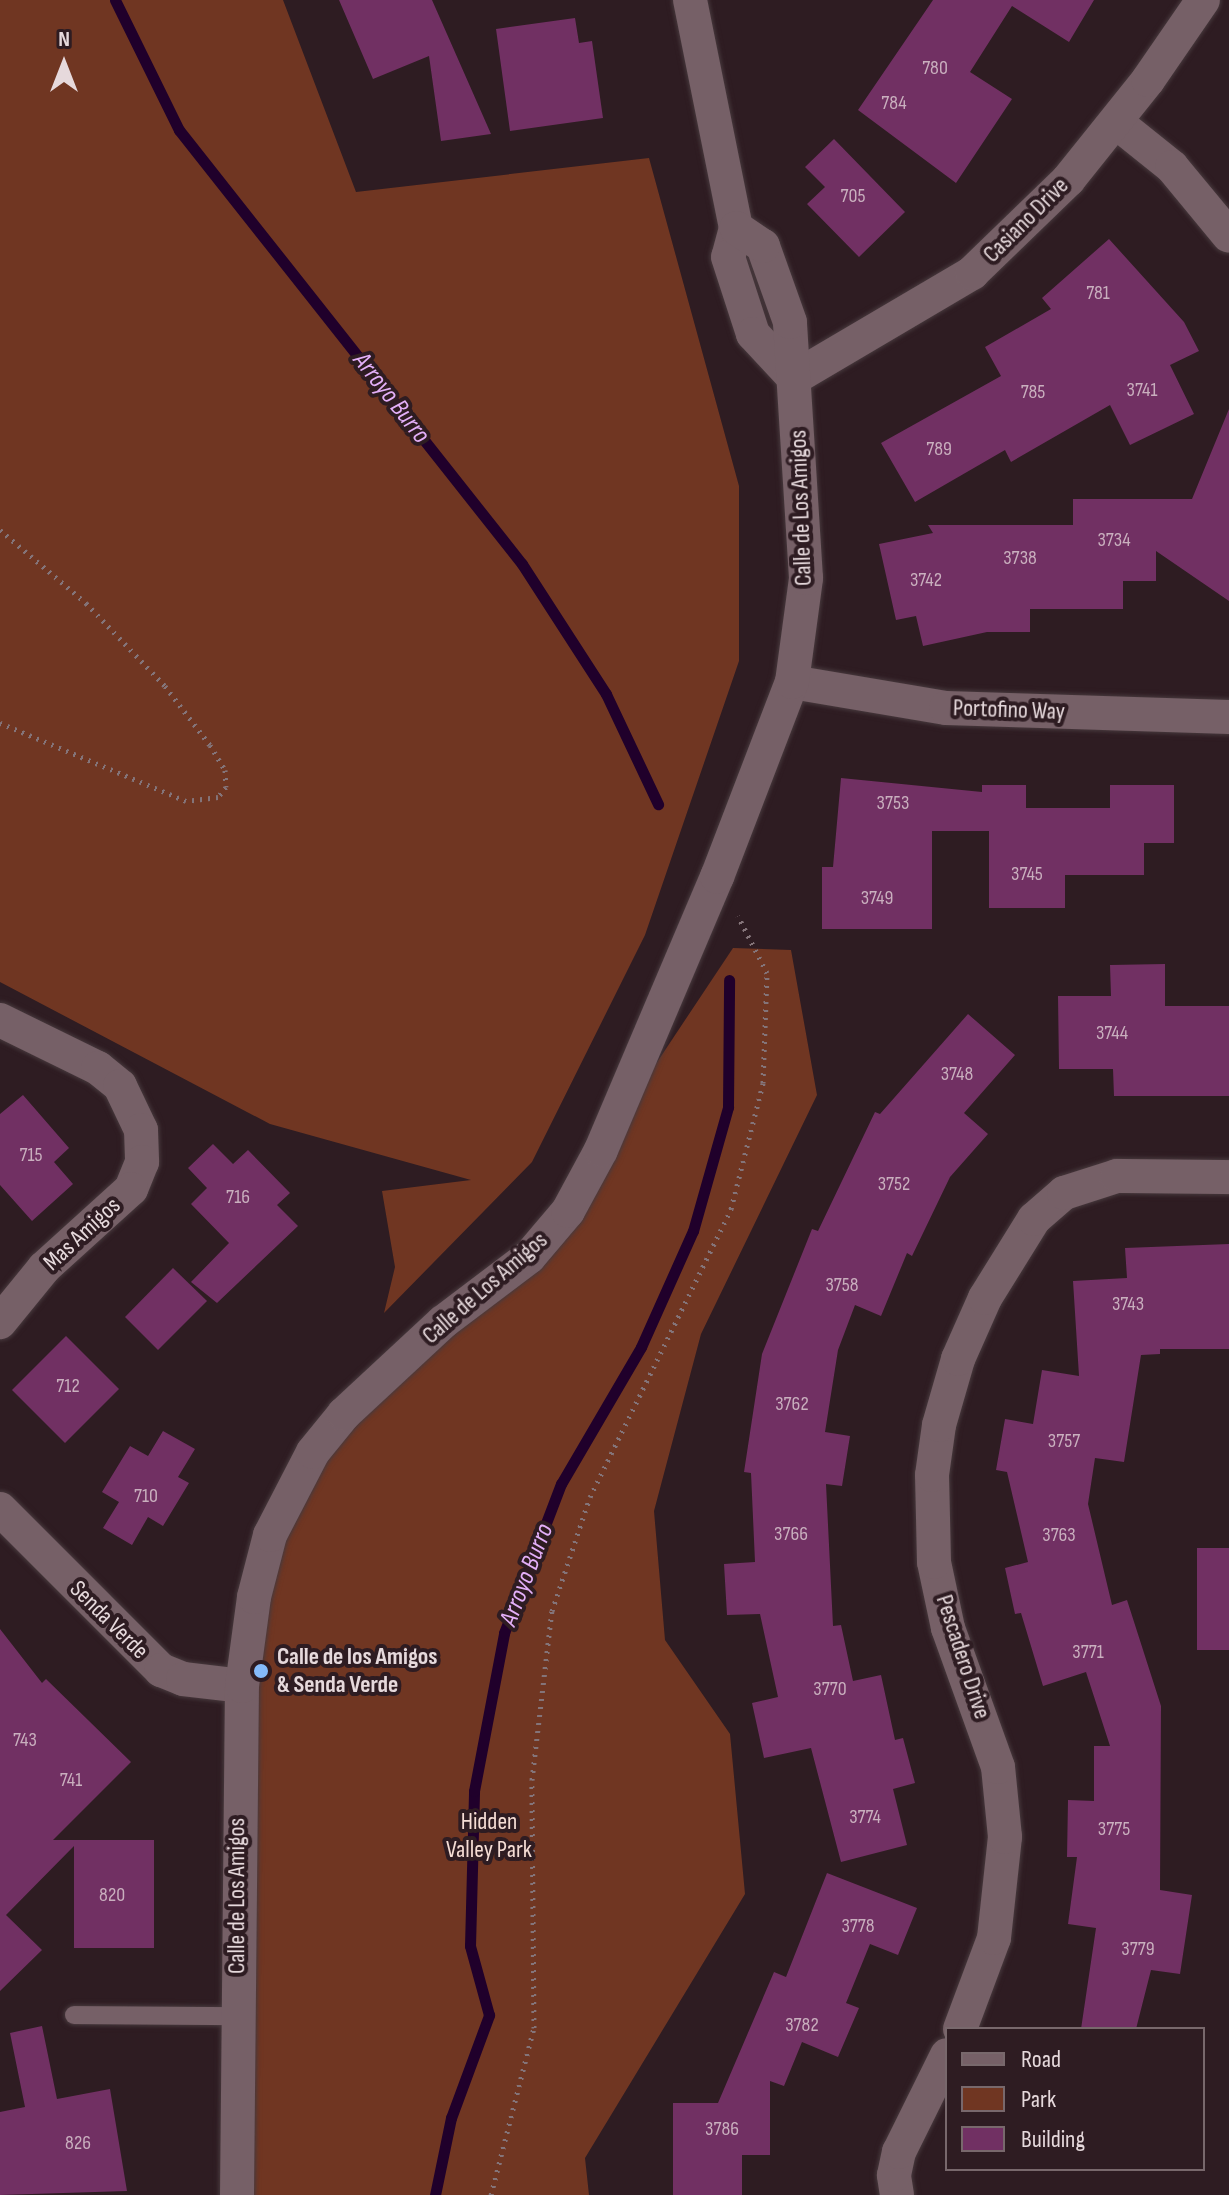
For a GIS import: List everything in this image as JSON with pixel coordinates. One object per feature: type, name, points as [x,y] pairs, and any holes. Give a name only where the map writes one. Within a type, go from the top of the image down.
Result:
[{"type":"street","points":[[690,0],[736,228],[728,257],[753,334],[794,378]]},
{"type":"street","name":"Casiano Drive","points":[[794,378],[972,273],[1068,180],[1116,122],[1203,0]]},
{"type":"street","points":[[1116,122],[1179,174],[1229,236]]},
{"type":"street","name":"Calle de Los Amigos","points":[[237,2195],[242,1686],[254,1597],[288,1494],[344,1414],[443,1322],[529,1257],[568,1211],[601,1150],[717,877],[792,682],[806,578],[794,378]]},
{"type":"street","name":"Portofino Way","points":[[792,682],[946,708],[1229,717]]},
{"type":"street","name":"Mas Amigos","points":[[0,1020],[98,1068],[120,1086],[141,1130],[142,1162],[131,1189],[44,1268],[0,1322]]},
{"type":"street","name":"Pescadero Drive","points":[[961,2027],[994,1938],[1005,1837],[998,1767],[948,1628],[934,1562],[932,1475],[939,1425],[958,1359],[985,1298],[1034,1219],[1064,1193],[1117,1176],[1229,1177]]},
{"type":"street","name":"Senda Verde","points":[[0,1509],[161,1670],[183,1679],[242,1686]]},
{"type":"street","points":[[885,2183],[945,2059]]},
{"type":"lane","points":[[74,2015],[237,2016]]},
{"type":"path","points":[[0,530],[86,603],[165,686],[210,745],[225,770],[226,787],[218,797],[186,801],[0,723]]},
{"type":"path","points":[[491,2195],[534,2028],[532,1780],[552,1611],[590,1497],[731,1209],[763,1083],[767,973],[717,877]]},
{"type":"green space","points":[[0,0],[283,0],[356,192],[649,158],[739,486],[739,661],[645,935],[532,1162],[384,1313],[395,1267],[382,1191],[471,1180],[270,1124],[0,982]]},
{"type":"green space","name":"Hidden Valley Park","points":[[733,948],[791,950],[817,1095],[701,1334],[654,1511],[665,1640],[730,1734],[745,1894],[585,2158],[589,2195],[237,2195],[242,1686],[313,1452],[528,1256]]},
{"type":"building","points":[[339,0],[432,0],[491,134],[441,141],[429,56],[373,79]]},
{"type":"building","points":[[933,0],[1094,0],[1069,42],[1012,6],[970,72],[1012,99],[956,183],[858,110]]},
{"type":"building","points":[[575,18],[579,43],[592,41],[603,118],[510,131],[496,29]]},
{"type":"building","points":[[834,139],[905,212],[859,257],[807,204],[825,187],[805,167]]},
{"type":"building","points":[[1109,239],[1184,322],[1199,351],[1170,365],[1194,414],[1130,445],[1110,405],[1011,462],[1005,450],[915,502],[881,443],[1001,376],[985,347],[1051,309],[1042,298]]},
{"type":"building","points":[[1229,409],[1229,601],[1156,551],[1156,581],[1123,581],[1123,609],[1030,609],[1030,632],[987,632],[923,646],[916,616],[896,620],[879,544],[933,533],[928,525],[1073,525],[1073,499],[1192,499]]},
{"type":"building","points":[[841,778],[982,792],[982,785],[1026,785],[1026,808],[1110,808],[1110,785],[1174,785],[1174,843],[1144,843],[1144,875],[1065,875],[1065,908],[989,908],[989,831],[932,831],[932,929],[822,929],[822,867],[833,867]]},
{"type":"building","points":[[1165,964],[1165,1006],[1229,1006],[1229,1096],[1114,1096],[1113,1069],[1059,1069],[1058,996],[1111,996],[1110,965]]},
{"type":"building","points":[[968,1014],[1015,1055],[964,1113],[988,1134],[950,1177],[912,1256],[907,1253],[881,1316],[855,1305],[838,1350],[825,1432],[850,1436],[842,1486],[826,1484],[833,1626],[841,1625],[853,1681],[881,1675],[895,1740],[903,1738],[915,1783],[893,1789],[907,1845],[841,1862],[811,1748],[764,1758],[752,1703],[778,1697],[760,1614],[727,1615],[724,1564],[755,1562],[751,1473],[744,1472],[762,1354],[812,1229],[818,1231],[875,1112],[880,1114]]},
{"type":"building","points":[[23,1095],[69,1148],[54,1162],[73,1184],[32,1221],[0,1185],[0,1114]]},
{"type":"building","points":[[213,1144],[233,1164],[248,1150],[290,1193],[277,1205],[298,1226],[217,1303],[191,1282],[229,1243],[191,1204],[207,1188],[188,1168]]},
{"type":"building","points":[[1229,1244],[1229,1349],[1160,1349],[1160,1354],[1141,1355],[1124,1462],[1095,1458],[1088,1504],[1112,1605],[1127,1600],[1161,1706],[1160,1890],[1192,1895],[1180,1974],[1151,1970],[1137,2027],[1081,2027],[1096,1928],[1068,1924],[1077,1857],[1067,1857],[1068,1800],[1094,1801],[1094,1746],[1110,1746],[1086,1672],[1043,1686],[1021,1613],[1015,1614],[1005,1568],[1028,1562],[1007,1472],[996,1470],[1005,1419],[1033,1424],[1042,1370],[1079,1376],[1073,1281],[1127,1278],[1125,1248]]},
{"type":"building","points":[[173,1268],[207,1301],[158,1350],[125,1317]]},
{"type":"building","points":[[66,1336],[119,1389],[65,1443],[12,1390]]},
{"type":"building","points":[[163,1431],[195,1449],[178,1477],[189,1483],[163,1526],[148,1517],[132,1545],[103,1528],[119,1502],[102,1492],[130,1446],[148,1456]]},
{"type":"building","points":[[1197,1548],[1229,1548],[1229,1650],[1197,1650]]},
{"type":"building","points":[[0,1629],[42,1683],[46,1679],[131,1762],[53,1840],[154,1840],[154,1948],[74,1948],[74,1846],[6,1915],[42,1950],[0,1991]]},
{"type":"building","points":[[827,1873],[917,1908],[898,1955],[870,1944],[846,2003],[859,2008],[838,2057],[802,2042],[784,2086],[770,2081],[770,2155],[742,2155],[742,2195],[673,2195],[673,2103],[718,2103],[774,1972],[786,1977]]},
{"type":"building","points":[[42,2026],[57,2099],[110,2089],[127,2191],[0,2195],[0,2112],[25,2107],[10,2033]]},
{"type":"waterway","name":"Arroyo Burro","points":[[115,0],[179,130],[522,564],[606,694],[658,804]]},
{"type":"waterway","name":"Arroyo Burro","points":[[435,2195],[451,2118],[489,2015],[470,1946],[474,1791],[504,1633],[561,1484],[641,1347],[693,1231],[728,1107],[729,980]]},
{"type":"place","name":"Calle de los Amigos & Senda Verde","points":[[261,1671]]}]
